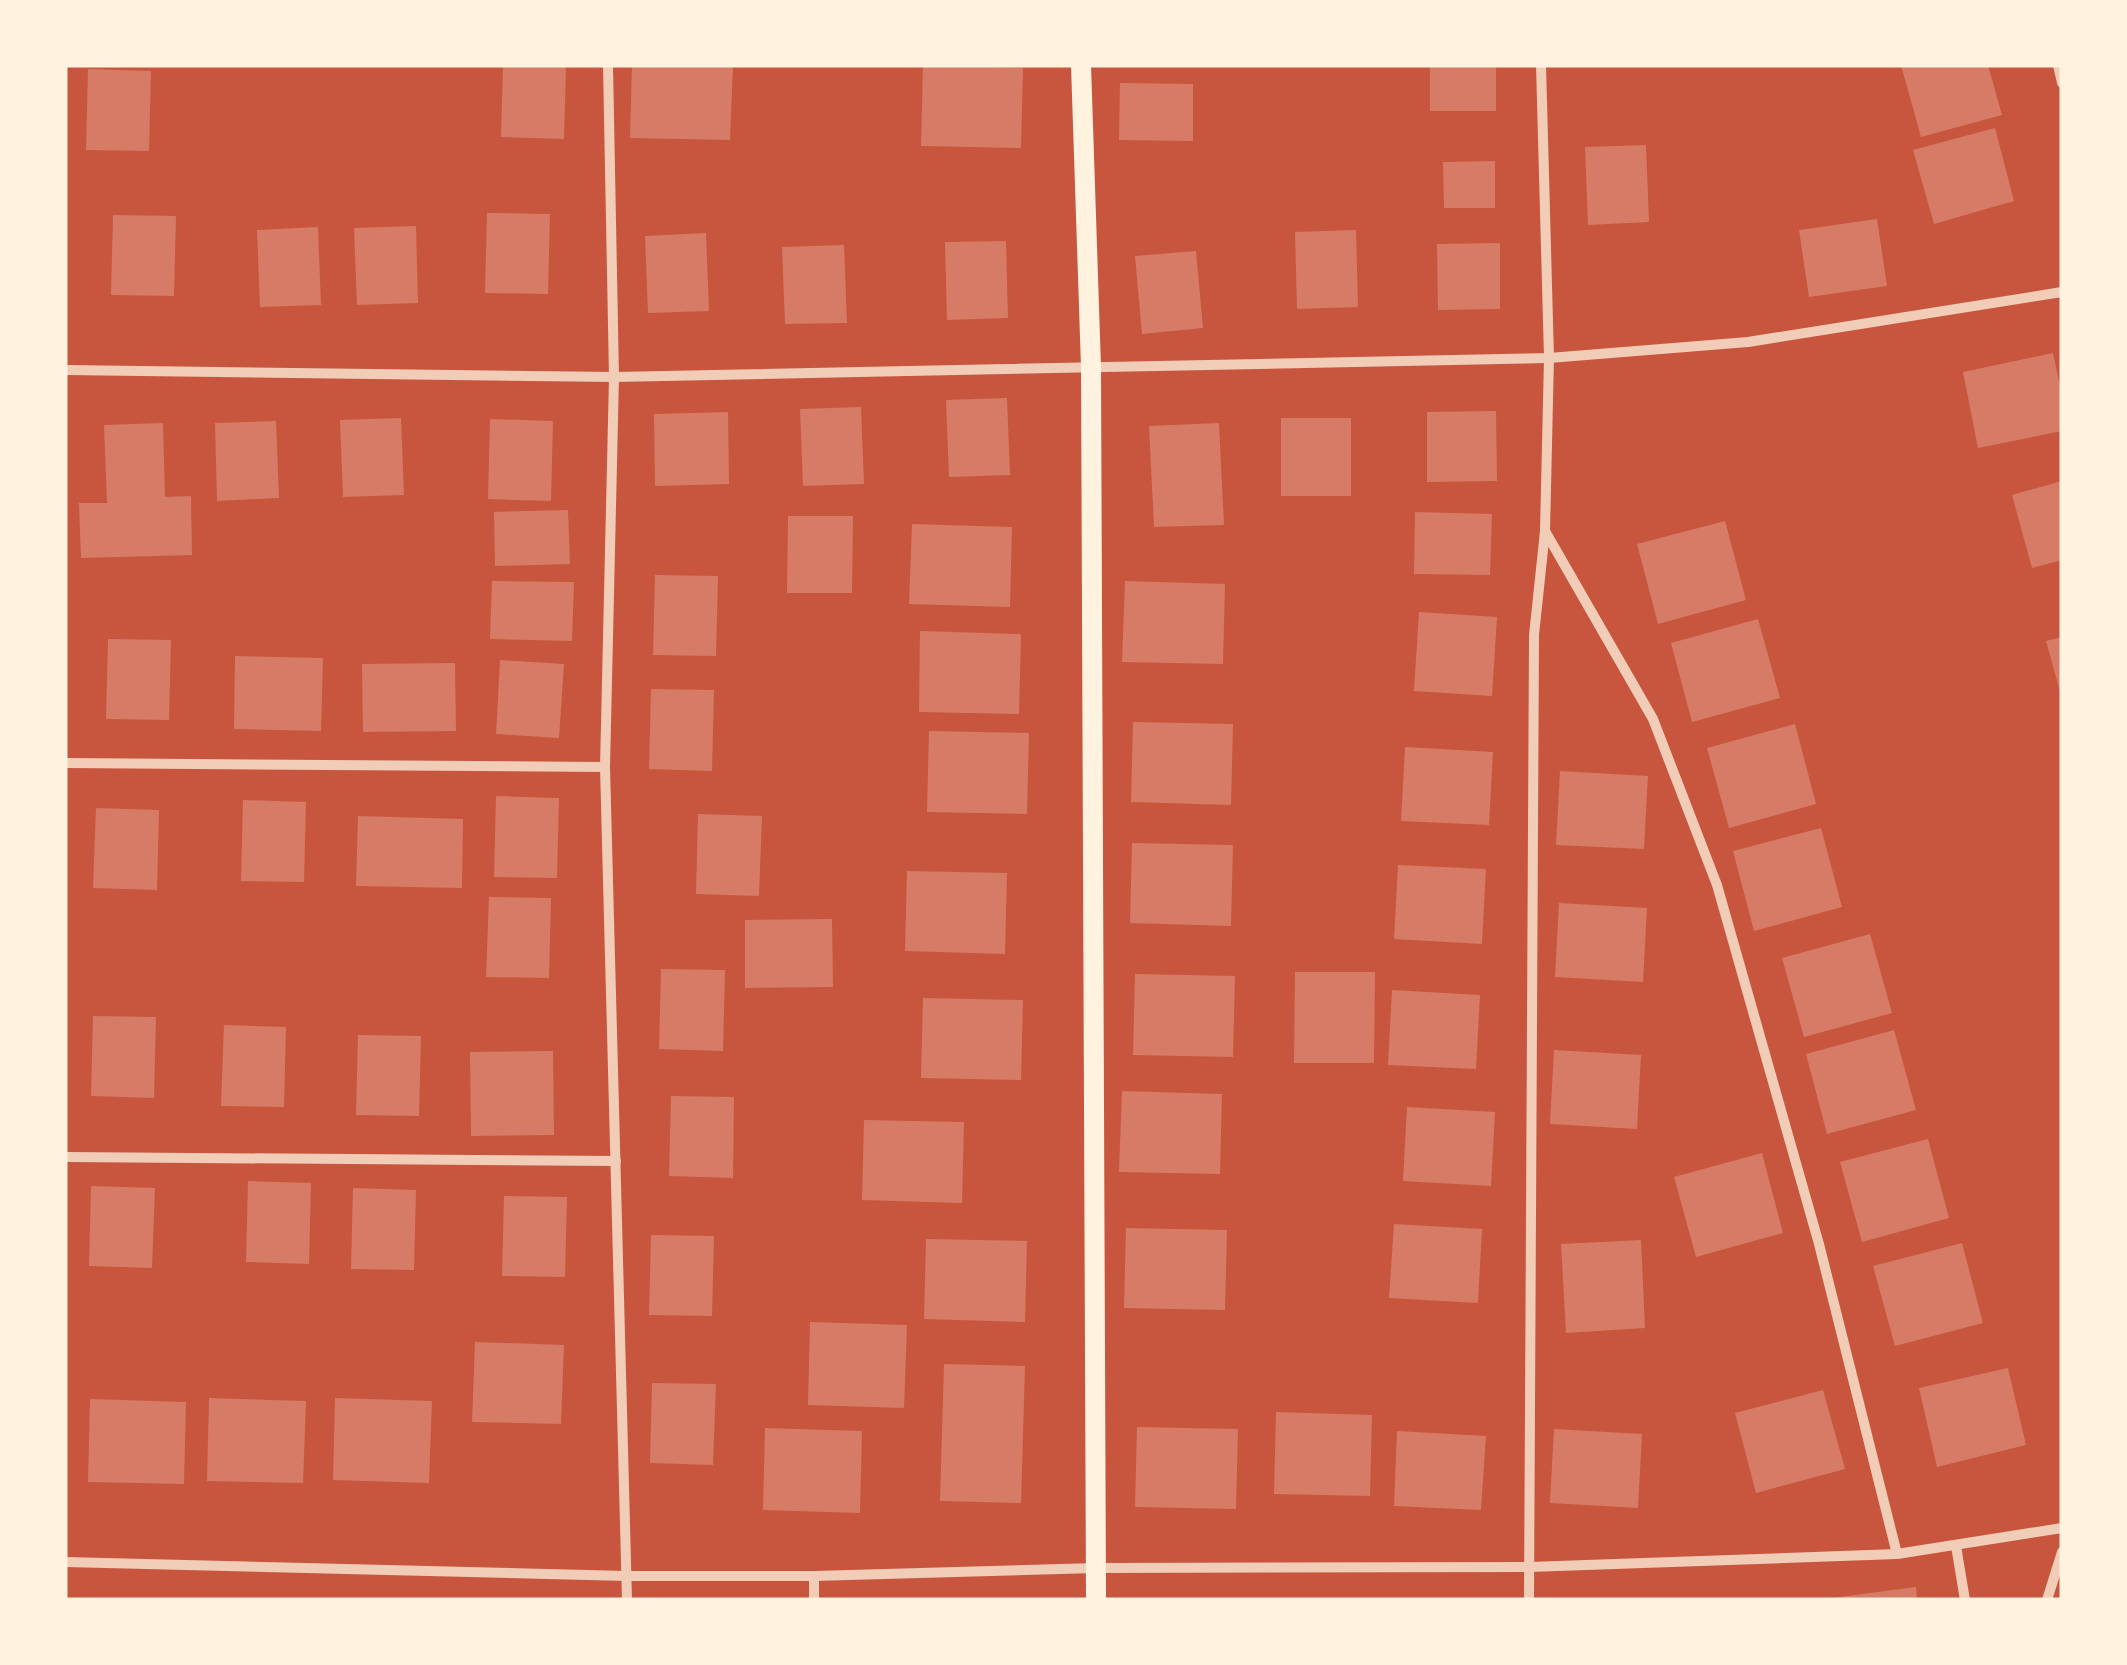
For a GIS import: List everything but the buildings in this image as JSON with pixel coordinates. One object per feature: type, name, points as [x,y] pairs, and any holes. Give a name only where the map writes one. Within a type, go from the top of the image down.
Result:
[{"type":"main road","points":[[1081,65],[1091,368],[1096,1600]]},
{"type":"street","points":[[608,65],[614,378],[605,767],[627,1600]]},
{"type":"street","points":[[1529,1600],[1534,634],[1546,531],[1548,358],[1541,65]]},
{"type":"street","points":[[2058,65],[2062,84]]},
{"type":"street","points":[[65,370],[614,378],[1548,358],[1748,342],[2062,292]]},
{"type":"street","points":[[1546,531],[1653,718],[1717,885],[1819,1244],[1897,1554]]},
{"type":"street","points":[[65,763],[605,767]]},
{"type":"street","points":[[65,1157],[616,1162]]},
{"type":"street","points":[[65,1562],[627,1576],[814,1576],[1096,1568],[1529,1567],[1897,1554],[2062,1528]]},
{"type":"street","points":[[1956,1546],[1965,1600]]},
{"type":"street","points":[[2047,1600],[2062,1552]]},
{"type":"street","points":[[814,1576],[814,1600]]}]
